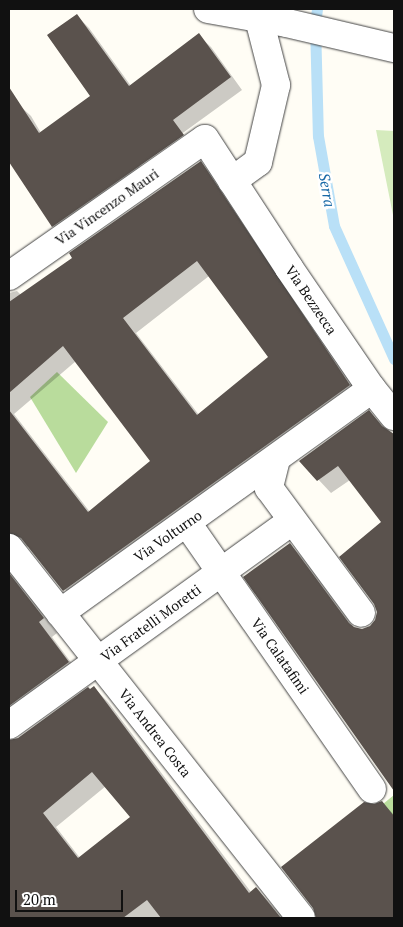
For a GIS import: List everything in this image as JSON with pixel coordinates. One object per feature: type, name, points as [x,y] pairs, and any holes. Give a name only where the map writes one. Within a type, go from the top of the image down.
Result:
[{"type":"street","points":[[210,9],[287,23],[386,46]]},
{"type":"street","points":[[232,181],[258,162],[276,85],[258,19]]},
{"type":"street","name":"Via Bezzecca","points":[[205,139],[372,389],[394,416]]},
{"type":"street","name":"Via Vincenzo Mauri","points":[[9,276],[205,139]]},
{"type":"street","name":"Via Volturno","points":[[60,613],[372,389]]},
{"type":"street","points":[[276,459],[269,488],[361,613]]},
{"type":"street","name":"Via Fratelli Moretti","points":[[9,725],[292,521]]},
{"type":"street","name":"Via Calatafimi","points":[[186,523],[372,789]]},
{"type":"street","name":"Via Andrea Costa","points":[[9,548],[301,918]]},
{"type":"green space","points":[[376,130],[394,131],[394,220]]},
{"type":"green space","points":[[57,372],[108,422],[76,473],[30,397]]},
{"type":"green space","points":[[394,795],[394,817],[383,804]]},
{"type":"building","points":[[77,14],[129,86],[199,33],[231,77],[173,120],[184,135],[52,227],[9,162],[9,87],[39,133],[90,96],[47,35]]},
{"type":"building","points":[[201,161],[350,385],[63,591],[21,538],[9,533],[9,410],[88,512],[150,461],[63,346],[9,393],[9,302],[72,258],[69,253]],"holes":[[[197,261],[268,357],[197,415],[123,318]]]},
{"type":"building","points":[[369,410],[382,426],[394,434],[394,791],[243,577],[290,543],[349,623],[354,627],[362,629],[370,626],[375,620],[377,612],[374,604],[339,557],[381,522],[338,466],[317,481],[299,461]]},
{"type":"building","points":[[9,573],[44,618],[39,622],[69,662],[9,706]]},
{"type":"building","points":[[94,686],[249,893],[256,887],[281,918],[161,918],[147,900],[123,918],[9,918],[9,740],[18,738],[88,687],[90,689]],"holes":[[[92,772],[130,817],[78,858],[43,813]]]},
{"type":"building","points":[[382,801],[394,816],[394,918],[316,918],[313,908],[281,867],[364,802],[374,804]]},
{"type":"waterway","name":"Serra","points":[[317,9],[315,24],[318,136],[334,226],[394,359]]}]
